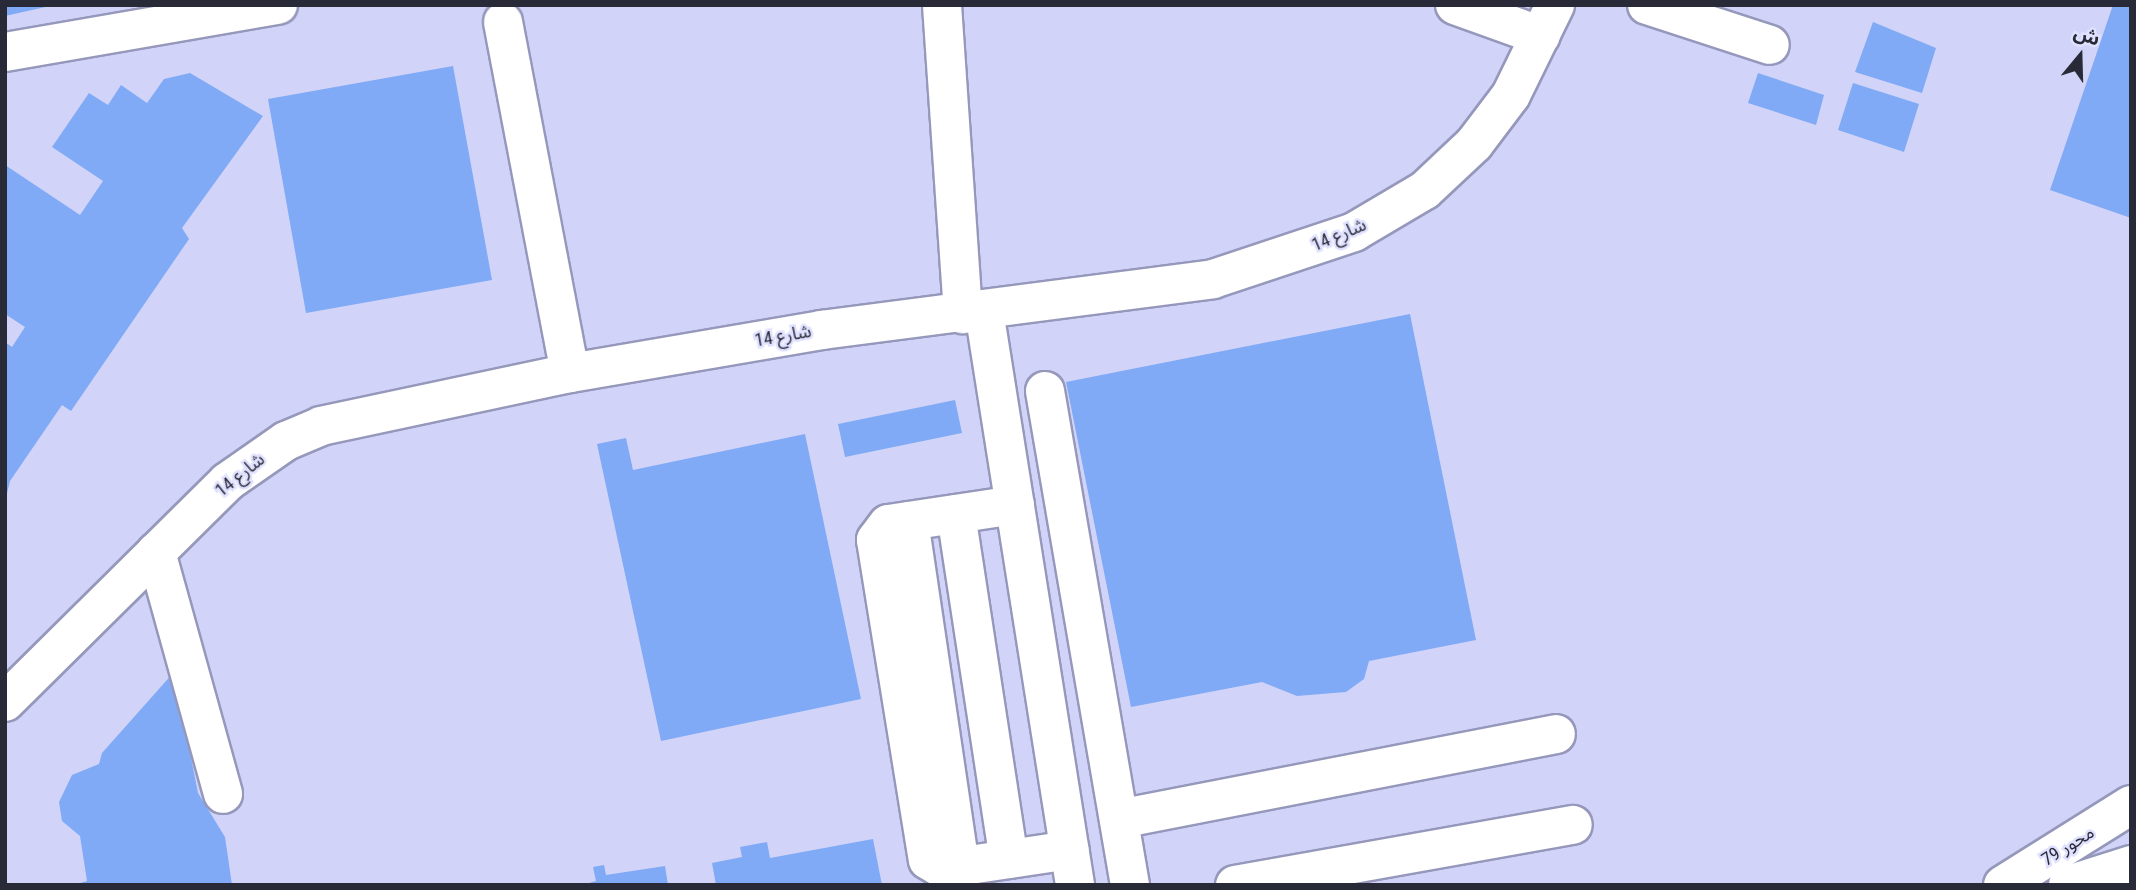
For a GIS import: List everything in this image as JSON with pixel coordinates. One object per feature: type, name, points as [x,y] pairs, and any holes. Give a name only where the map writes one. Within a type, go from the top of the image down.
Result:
[{"type":"street","points":[[5,52],[278,5]]},
{"type":"street","points":[[942,5],[974,312],[1015,505],[1072,868],[1009,859],[934,867],[928,860],[876,540],[888,524],[1015,505]]},
{"type":"street","points":[[1455,5],[1548,20]]},
{"type":"street","points":[[1647,5],[1770,44]]},
{"type":"street","name":"شارع 14","points":[[5,702],[227,482],[286,441],[321,426],[570,373],[822,330],[1213,279],[1354,232],[1425,190],[1474,144],[1511,95],[1548,20]]},
{"type":"street","points":[[503,22],[570,373]]},
{"type":"street","points":[[1045,391],[1130,885]]},
{"type":"street","points":[[956,514],[1009,859]]},
{"type":"street","points":[[156,552],[223,794]]},
{"type":"street","points":[[1119,819],[1556,734]]},
{"type":"street","name":"محور 79","points":[[2020,882],[2131,804]]},
{"type":"street","points":[[1235,885],[1573,825]]},
{"type":"street","points":[[2068,885],[2131,865]]},
{"type":"building","points":[[5,5],[50,5],[50,6],[5,16]]},
{"type":"building","points":[[2113,5],[2131,5],[2131,218],[2050,190]]},
{"type":"building","points":[[1873,22],[1936,48],[1922,93],[1855,72]]},
{"type":"building","points":[[453,66],[492,280],[306,313],[268,99]]},
{"type":"building","points":[[190,73],[263,116],[182,228],[189,239],[71,411],[62,405],[10,481],[5,502],[5,342],[12,347],[25,327],[5,314],[5,165],[80,215],[103,181],[52,147],[89,93],[108,105],[121,85],[147,103],[164,79]]},
{"type":"building","points":[[1758,73],[1824,95],[1816,125],[1748,103]]},
{"type":"building","points":[[1853,83],[1919,104],[1904,152],[1838,130]]},
{"type":"building","points":[[1410,314],[1476,640],[1369,661],[1364,679],[1346,692],[1297,696],[1262,682],[1131,707],[1066,382]]},
{"type":"building","points":[[955,400],[962,433],[845,457],[838,424]]},
{"type":"building","points":[[805,434],[861,699],[661,741],[597,444],[626,438],[633,470]]},
{"type":"building","points":[[174,672],[198,793],[225,837],[232,885],[74,885],[87,881],[80,836],[62,821],[59,802],[72,775],[99,764],[102,753]]},
{"type":"building","points":[[873,839],[882,885],[716,885],[712,863],[742,857],[740,847],[767,842],[770,858]]},
{"type":"building","points":[[604,865],[606,875],[665,866],[668,885],[582,885],[596,881],[593,867]]}]
